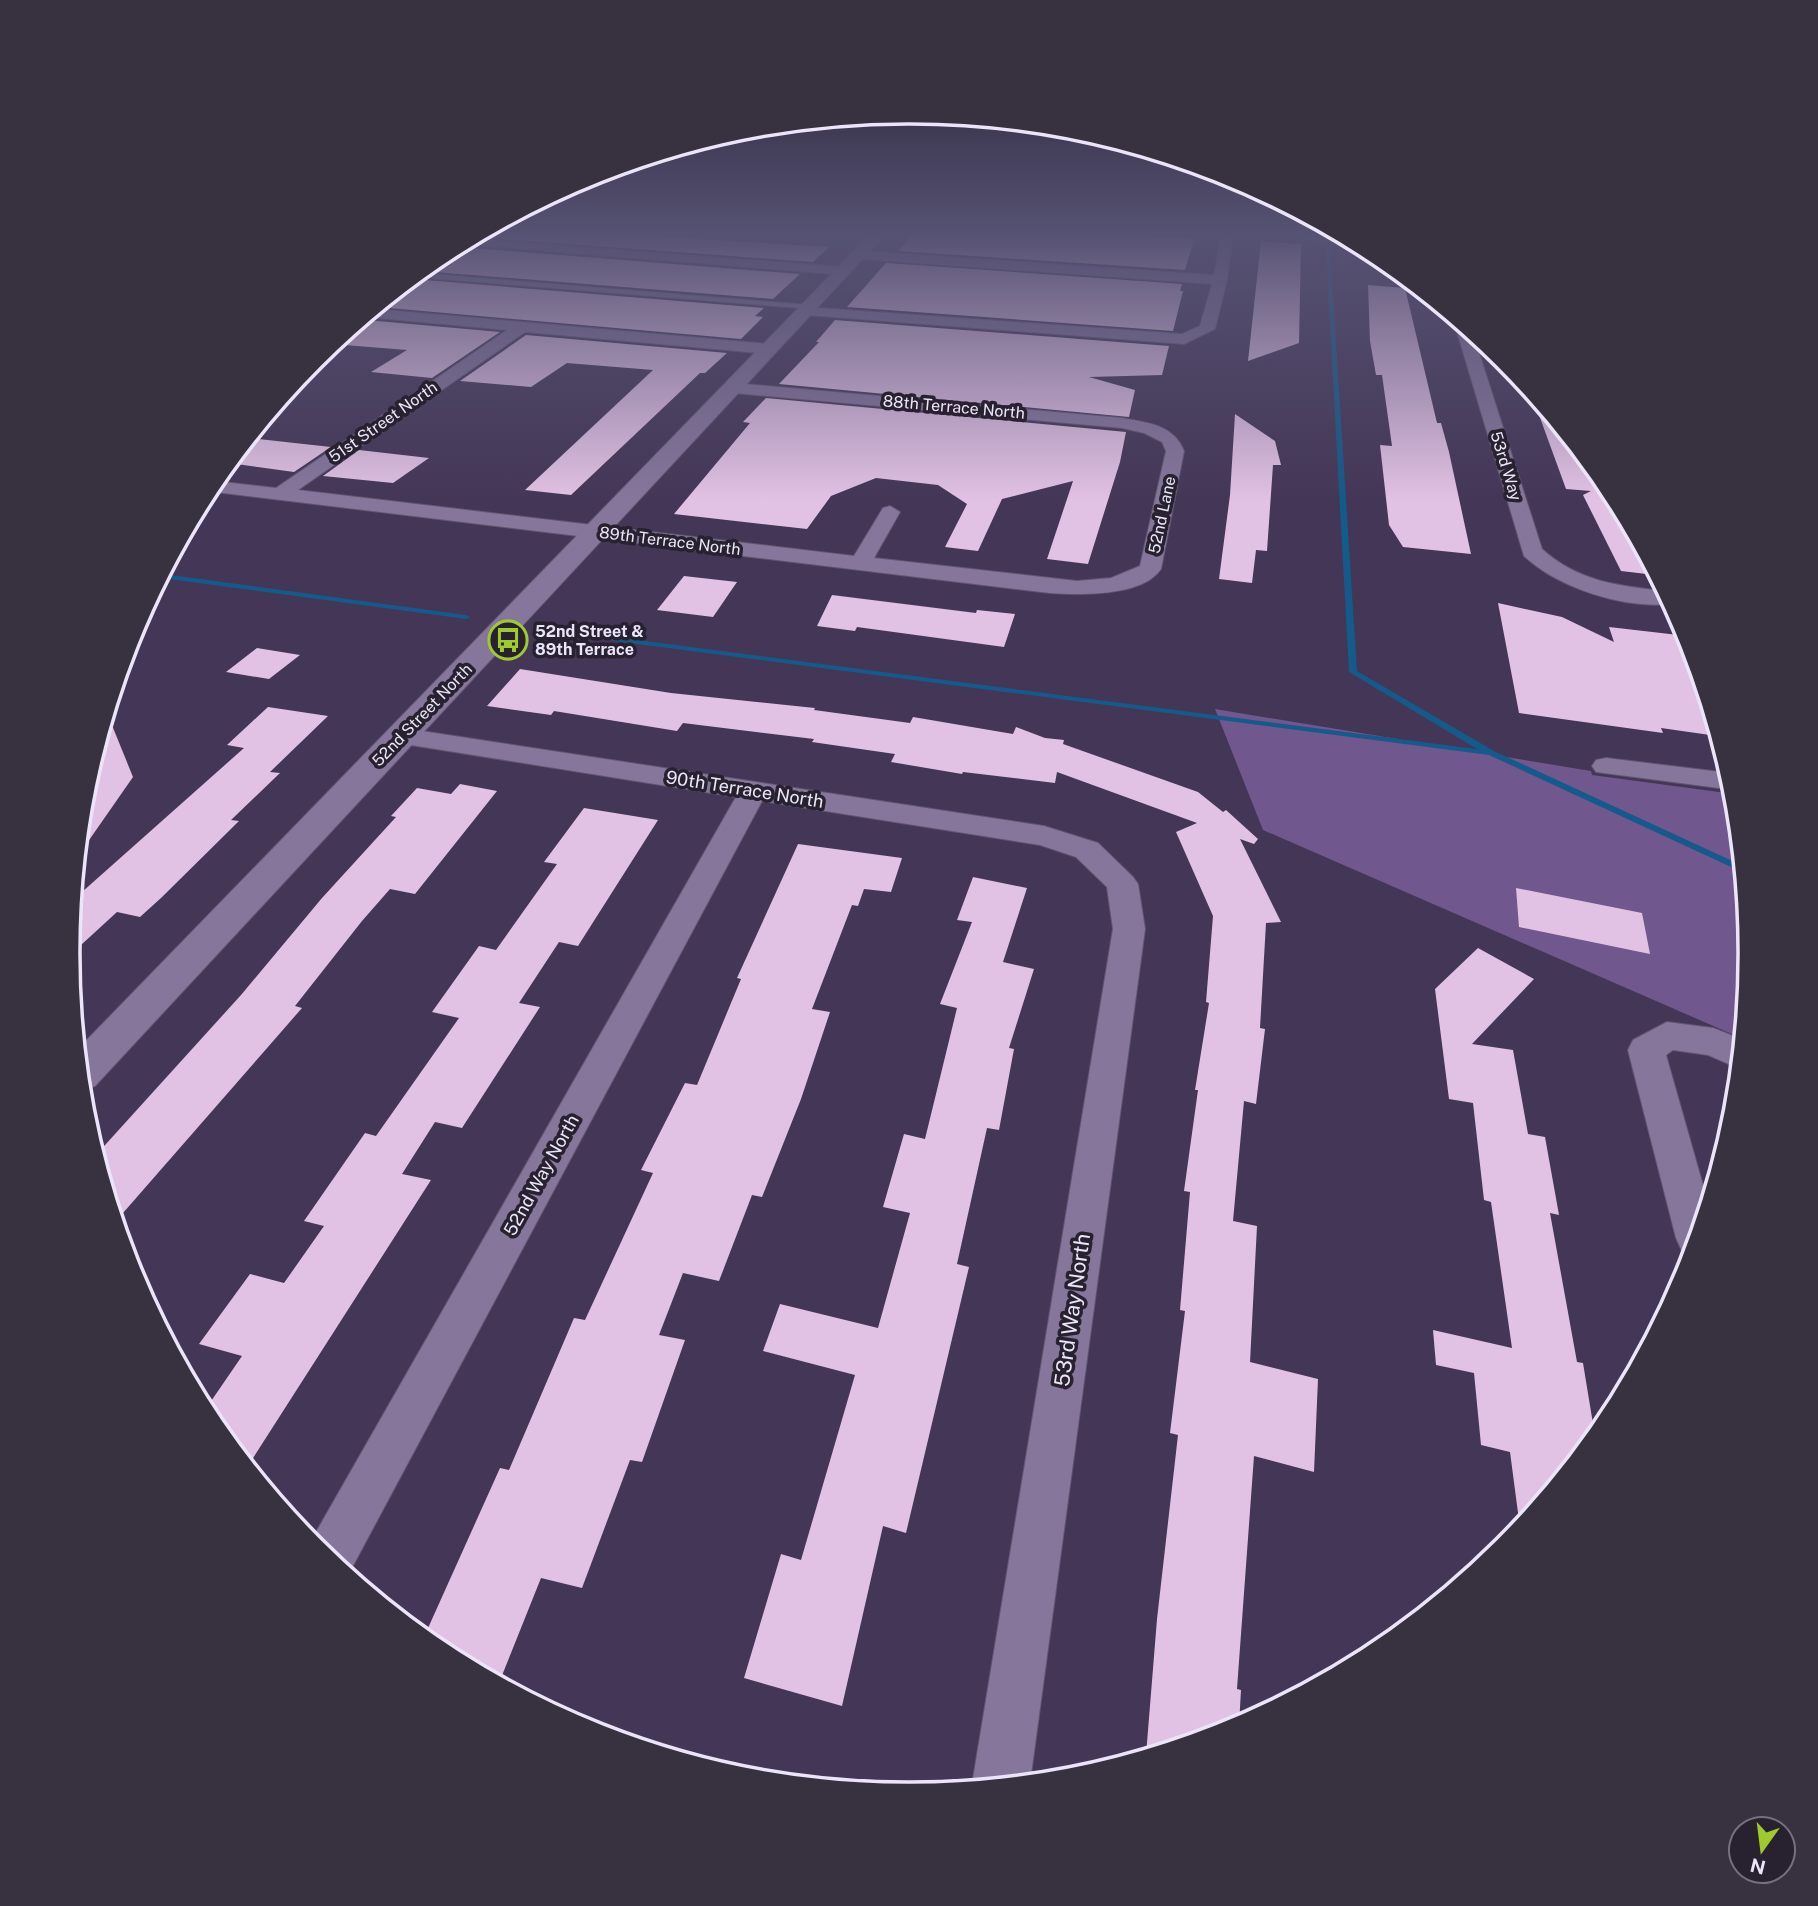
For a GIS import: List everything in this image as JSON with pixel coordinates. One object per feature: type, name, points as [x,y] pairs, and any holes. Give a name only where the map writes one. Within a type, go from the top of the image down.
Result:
[{"type":"street","points":[[478,323],[770,349]]},
{"type":"street","name":"52nd Street North","points":[[89,1065],[795,323]]},
{"type":"street","points":[[983,323],[1184,339],[1207,329],[1209,323]]},
{"type":"street","name":"51st Street North","points":[[279,494],[522,327]]},
{"type":"street","name":"53rd Way","points":[[1468,342],[1532,551],[1547,568],[1580,584],[1656,596]]},
{"type":"street","name":"88th Terrace North","points":[[734,388],[1122,423],[1150,429],[1170,439]]},
{"type":"street","name":"52nd Lane","points":[[1131,582],[1150,569],[1175,451],[1170,439]]},
{"type":"street","name":"89th Terrace North","points":[[224,488],[1085,589],[1131,582]]},
{"type":"street","points":[[860,564],[890,512]]},
{"type":"street","name":"90th Terrace North","points":[[401,736],[1044,836],[1087,850]]},
{"type":"street","points":[[1606,766],[1719,780]]},
{"type":"street","name":"52nd Way North","points":[[334,1549],[754,790]]},
{"type":"street","name":"53rd Way North","points":[[1002,1776],[1129,929],[1122,884],[1087,850]]},
{"type":"street","points":[[1693,1222],[1646,1050],[1667,1036],[1713,1042],[1731,1050]]},
{"type":"shaded area","points":[[1215,709],[1591,771],[1592,775],[1722,792],[1736,899],[1738,953],[1733,1034],[1263,830]]},
{"type":"building","points":[[372,323],[500,332],[432,378],[371,372],[407,350],[347,345]]},
{"type":"building","points":[[559,323],[757,323],[741,339]]},
{"type":"building","points":[[832,323],[873,323],[1169,346],[1162,375],[1089,377],[1135,390],[1129,417],[779,384],[819,342],[816,342]]},
{"type":"building","points":[[1064,323],[1175,323],[1173,331]]},
{"type":"building","points":[[1252,323],[1299,323],[1299,343],[1248,361]]},
{"type":"building","points":[[1369,323],[1413,323],[1437,423],[1441,423],[1449,452],[1471,554],[1403,547],[1389,525],[1380,445],[1392,446],[1382,375],[1376,375]]},
{"type":"building","points":[[526,335],[727,353],[705,373],[700,373],[571,495],[525,490],[653,370],[567,363],[531,387],[460,381]]},
{"type":"building","points":[[766,398],[1126,432],[1120,462],[1088,564],[1047,559],[1073,481],[1002,499],[978,551],[945,547],[967,504],[938,485],[876,478],[831,496],[807,529],[674,514],[750,423],[743,422]]},
{"type":"building","points":[[1235,414],[1275,441],[1281,465],[1273,465],[1267,551],[1256,550],[1252,583],[1219,579],[1230,495]]},
{"type":"building","points":[[1539,416],[1598,493],[1645,574],[1621,571],[1583,495],[1591,491],[1566,489]]},
{"type":"building","points":[[260,439],[331,447],[294,472],[241,465]]},
{"type":"building","points":[[359,450],[429,458],[393,483],[323,476]]},
{"type":"building","points":[[684,576],[737,582],[713,617],[657,610]]},
{"type":"building","points":[[832,595],[976,613],[977,610],[1015,614],[1004,647],[857,627],[855,631],[817,626]]},
{"type":"building","points":[[1498,603],[1562,617],[1614,642],[1609,627],[1673,634],[1694,687],[1708,735],[1661,728],[1663,733],[1519,713]]},
{"type":"building","points":[[257,648],[300,655],[269,679],[226,672]]},
{"type":"building","points":[[520,669],[671,693],[815,708],[814,710],[910,723],[913,717],[1013,734],[1016,727],[1045,738],[1064,740],[1063,744],[1198,792],[1223,812],[1226,810],[1258,839],[1254,844],[1240,839],[1281,922],[1266,923],[1260,1028],[1265,1029],[1256,1104],[1244,1101],[1233,1221],[1257,1226],[1250,1362],[1318,1379],[1314,1472],[1254,1456],[1237,1689],[1241,1690],[1240,1712],[1175,1738],[1147,1746],[1157,1619],[1178,1435],[1170,1433],[1185,1311],[1180,1310],[1190,1192],[1184,1191],[1198,1090],[1195,1090],[1209,1003],[1206,1002],[1213,916],[1176,832],[1197,823],[1057,772],[1055,783],[962,774],[891,762],[895,754],[812,742],[814,739],[683,723],[677,731],[554,711],[551,715],[487,706]]},
{"type":"building","points":[[268,707],[328,716],[270,772],[280,773],[231,820],[239,821],[161,898],[140,917],[117,912],[80,946],[83,891],[244,748],[227,745]]},
{"type":"building","points":[[113,727],[133,777],[89,841],[96,791]]},
{"type":"building","points":[[460,784],[497,791],[415,894],[390,889],[295,1006],[302,1008],[122,1214],[104,1146],[241,995],[322,898],[396,817],[391,816],[417,788],[451,794]]},
{"type":"building","points":[[584,808],[658,820],[578,946],[559,942],[519,1003],[540,1007],[462,1128],[435,1122],[402,1174],[431,1180],[253,1458],[212,1400],[242,1356],[199,1344],[250,1274],[284,1283],[324,1226],[304,1221],[365,1133],[376,1136],[459,1018],[432,1012],[479,946],[496,950],[557,864],[544,862]]},
{"type":"building","points":[[798,844],[902,858],[891,892],[864,889],[858,906],[852,905],[812,1009],[830,1012],[801,1099],[762,1197],[752,1195],[719,1281],[683,1273],[659,1335],[685,1340],[642,1462],[630,1460],[582,1588],[541,1578],[502,1675],[428,1627],[500,1468],[509,1470],[574,1318],[585,1320],[653,1173],[641,1170],[685,1083],[697,1085],[741,979],[737,978]]},
{"type":"building","points":[[973,877],[1027,888],[1003,962],[1034,969],[1009,1048],[1014,1049],[999,1130],[987,1128],[957,1264],[969,1267],[906,1533],[883,1526],[842,1706],[744,1678],[781,1554],[801,1560],[855,1375],[763,1351],[780,1304],[878,1328],[910,1213],[883,1207],[904,1134],[925,1139],[957,1008],[940,1004],[972,922],[957,920]]},
{"type":"building","points":[[1516,888],[1642,913],[1650,954],[1519,927]]},
{"type":"building","points":[[1478,948],[1534,979],[1472,1044],[1513,1050],[1528,1134],[1545,1137],[1559,1215],[1550,1213],[1577,1362],[1583,1363],[1592,1421],[1518,1514],[1510,1452],[1481,1445],[1474,1373],[1436,1365],[1433,1330],[1512,1348],[1491,1202],[1484,1200],[1473,1103],[1449,1099],[1435,989]]},
{"type":"waterway","points":[[1332,323],[1353,672],[1491,753]]},
{"type":"waterway","points":[[171,577],[466,617]]},
{"type":"waterway","points":[[545,630],[1491,753]]},
{"type":"waterway","points":[[1491,753],[1732,864]]},
{"type":"place","name":"52nd Street & 89th Terrace","points":[[508,640]]}]
